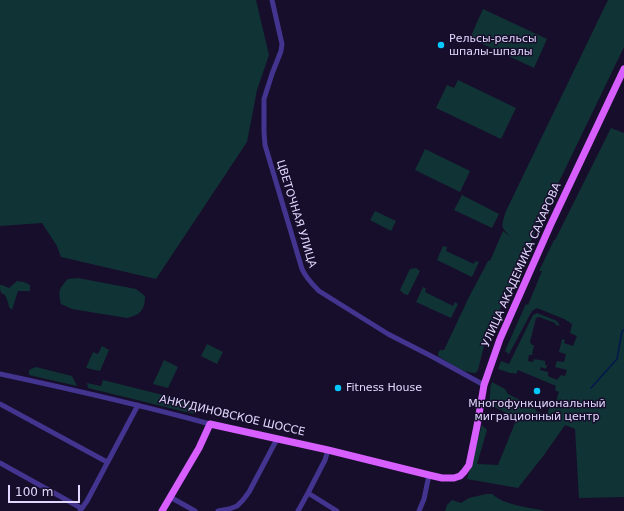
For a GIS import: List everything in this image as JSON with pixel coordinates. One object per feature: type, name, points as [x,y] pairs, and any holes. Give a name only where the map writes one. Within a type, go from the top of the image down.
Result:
[{"type":"main road","name":"УЛИЦА АКАДЕМИКА САХАРОВА","points":[[460,476],[468,465],[484,385],[501,338],[550,226],[624,69]]},
{"type":"main road","name":"АНКУДИНОВСКОЕ ШОССЕ","points":[[210,424],[328,450],[429,476],[454,478],[460,476]]},
{"type":"main road","points":[[162,511],[210,424]]},
{"type":"street","name":"ЦВЕТОЧНАЯ УЛИЦА","points":[[272,0],[282,44],[281,51],[264,99],[265,145],[305,276],[319,291],[388,334],[484,385]]},
{"type":"street","name":"АНКУДИНОВСКОЕ ШОССЕ","points":[[0,374],[70,388],[210,424]]},
{"type":"street","points":[[0,404],[107,462]]},
{"type":"street","points":[[0,463],[80,510],[87,501],[138,405]]},
{"type":"street","points":[[218,511],[237,506],[243,500],[249,492],[277,439]]},
{"type":"street","points":[[298,511],[325,460],[328,450]]},
{"type":"street","points":[[419,511],[424,499],[429,476]]},
{"type":"street","points":[[308,493],[337,511]]},
{"type":"street","points":[[170,497],[195,511]]},
{"type":"green space","points":[[0,0],[256,0],[269,55],[257,90],[247,142],[156,279],[61,257],[57,246],[42,223],[0,226]]},
{"type":"green space","points":[[608,0],[624,0],[624,47],[541,219],[485,342],[478,370],[476,373],[466,372],[438,356],[438,353],[440,350],[444,350],[469,297],[487,263],[489,260],[490,261],[503,231],[513,239],[506,232],[503,226],[506,211]]},
{"type":"green space","points":[[483,9],[547,39],[534,68],[470,38]]},
{"type":"green space","points":[[458,80],[516,108],[501,139],[436,108],[447,85],[454,88]]},
{"type":"green space","points":[[611,128],[624,133],[624,497],[579,498],[575,429],[565,425],[518,488],[467,479],[482,425],[487,430],[477,464],[498,465],[517,418],[488,404],[492,382],[505,389],[508,394],[520,400],[526,406],[529,405],[535,407],[536,411],[555,418],[547,415],[550,406],[554,407],[559,392],[555,390],[556,386],[518,370],[516,374],[498,369],[501,361],[509,364],[533,315],[537,313],[557,321],[560,326],[539,317],[536,318],[530,342],[534,345],[532,355],[529,355],[528,361],[533,362],[534,359],[545,361],[545,365],[547,365],[546,369],[541,367],[540,370],[548,372],[548,376],[557,380],[561,375],[565,376],[567,370],[555,367],[557,361],[564,362],[566,354],[559,352],[562,339],[565,340],[564,343],[573,346],[577,336],[570,333],[572,324],[564,319],[537,308],[532,311],[509,354],[505,351],[526,304],[528,305],[542,271],[539,271]]},
{"type":"green space","points":[[425,149],[470,171],[460,192],[415,170]]},
{"type":"green space","points":[[462,195],[499,214],[492,228],[454,210]]},
{"type":"green space","points":[[375,211],[396,221],[391,231],[370,220]]},
{"type":"green space","points":[[443,246],[447,247],[446,251],[474,264],[475,261],[479,262],[472,277],[437,260]]},
{"type":"green space","points":[[416,268],[420,271],[408,295],[404,294],[400,290],[410,269]]},
{"type":"green space","points":[[78,278],[136,289],[145,296],[143,308],[135,315],[127,318],[72,309],[61,304],[61,288],[68,279]]},
{"type":"green space","points":[[17,281],[30,285],[30,291],[18,291],[12,310],[9,307],[5,295],[1,292],[0,285],[9,288]]},
{"type":"green space","points":[[423,287],[426,289],[425,292],[453,306],[455,302],[458,304],[451,318],[416,302]]},
{"type":"green space","points":[[207,344],[223,352],[217,364],[201,356]]},
{"type":"green space","points":[[102,346],[109,350],[100,371],[86,368],[93,352],[98,354]]},
{"type":"green space","points":[[164,360],[178,367],[168,388],[153,384]]},
{"type":"green space","points":[[36,367],[72,376],[77,386],[29,375],[29,370]]},
{"type":"green space","points":[[103,380],[187,401],[198,410],[194,414],[88,388],[87,383],[101,386]]},
{"type":"green space","points":[[492,494],[510,504],[545,511],[445,511],[447,505],[452,500],[461,503],[469,498]]},
{"type":"waterway","points":[[591,388],[617,359],[622,331],[624,330]]},
{"type":"place","name":"Рельсы-рельсы шпалы-шпалы","points":[[441,45]]},
{"type":"place","name":"Fitness House","points":[[338,388]]},
{"type":"place","name":"Многофункциональный миграционный центр","points":[[537,391]]}]
